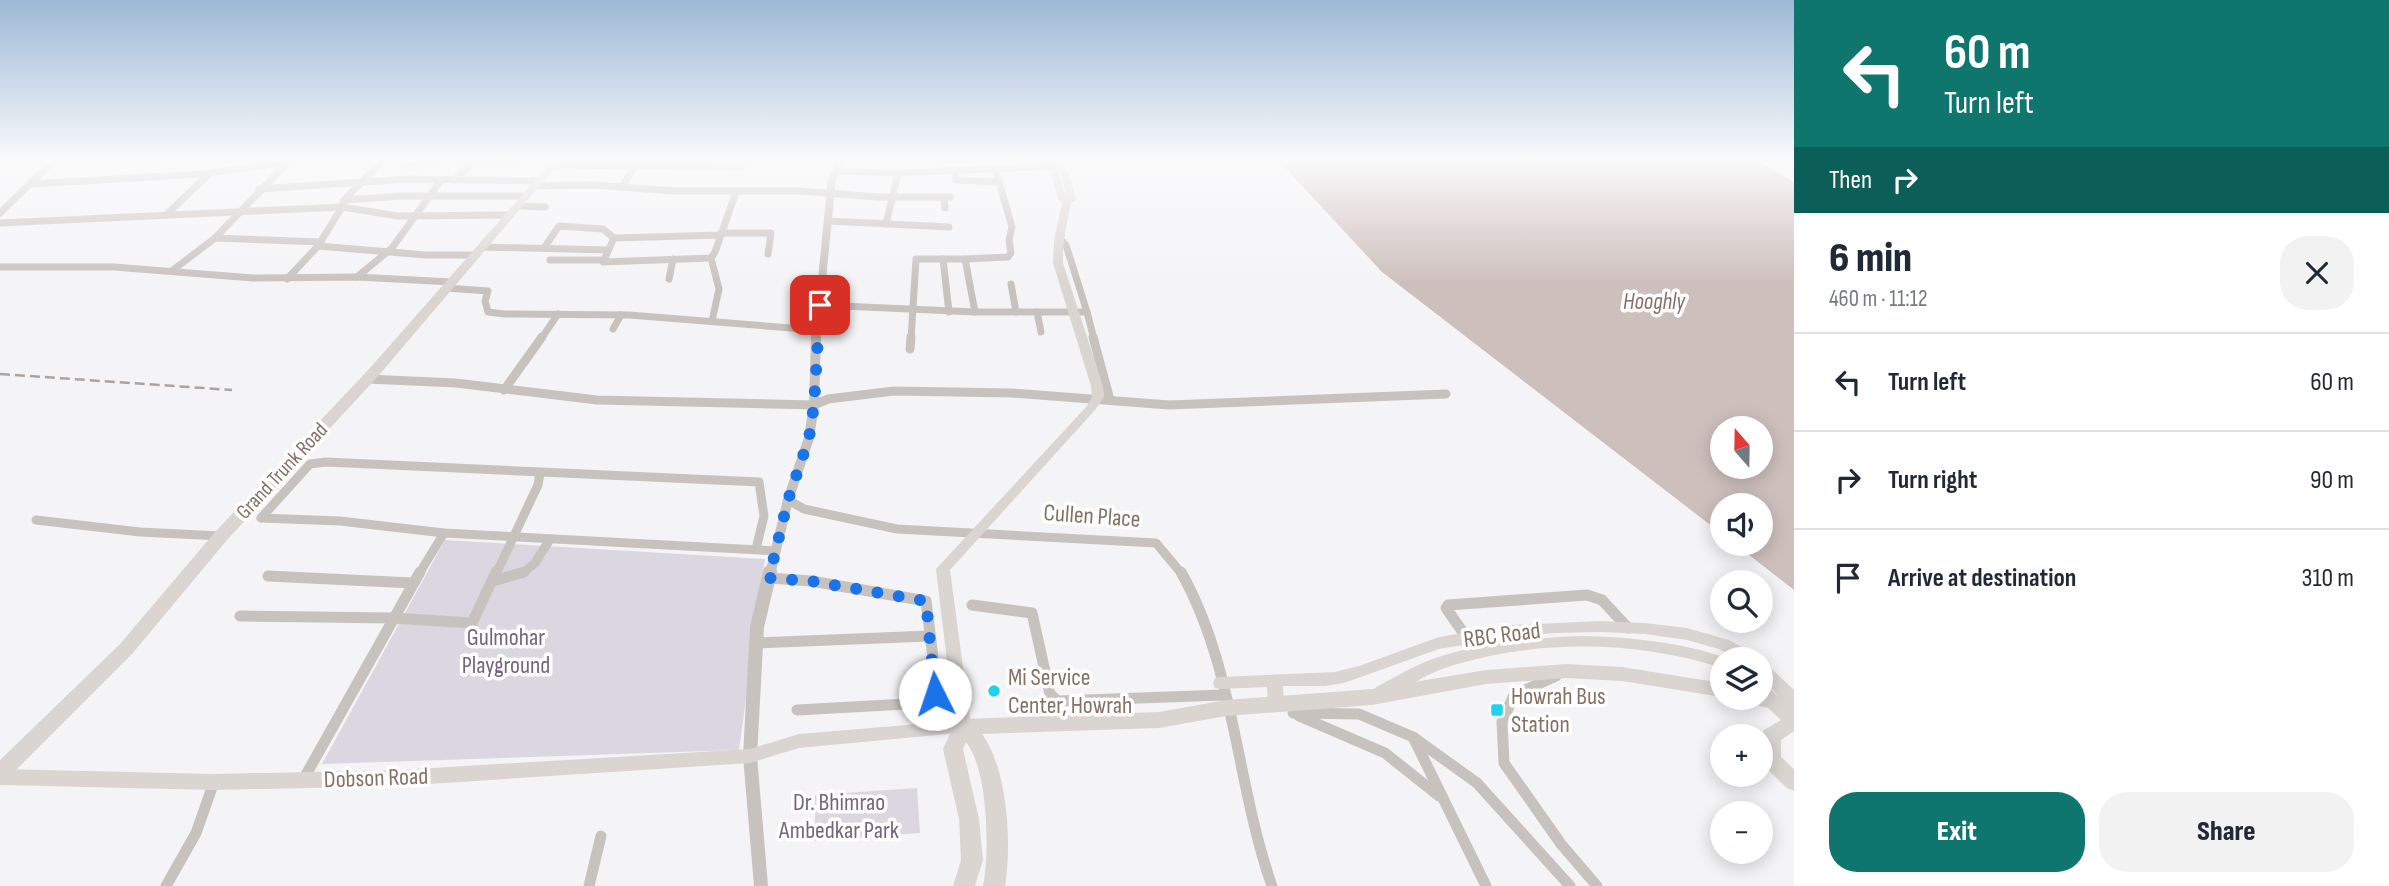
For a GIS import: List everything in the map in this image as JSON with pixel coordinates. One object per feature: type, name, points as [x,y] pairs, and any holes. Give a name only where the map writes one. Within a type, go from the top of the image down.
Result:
[{"type":"main road","name":"Grand Trunk Road","points":[[0,775],[126,649],[221,536],[367,379],[521,202]]},
{"type":"main road","points":[[994,886],[999,870],[995,808],[980,747],[963,727],[943,586],[943,569],[951,556],[1091,408],[1098,397],[1097,386],[1059,267],[1059,238],[1067,202]]},
{"type":"main road","name":"RBC Road","points":[[1223,695],[1275,680],[1353,674],[1418,648],[1467,638],[1547,629],[1628,628],[1692,634],[1730,647]]},
{"type":"main road","name":"RBC Road","points":[[1372,697],[1439,663],[1497,649],[1573,642],[1622,642],[1710,658]]},
{"type":"main road","points":[[751,756],[799,741],[963,727],[1159,720],[1223,695],[1285,709],[1486,677],[1566,671],[1622,674],[1710,688]]},
{"type":"main road","points":[[1275,680],[1285,709]]},
{"type":"main road","points":[[1773,681],[1794,704]]},
{"type":"main road","points":[[1773,701],[1794,704]]},
{"type":"main road","points":[[1773,702],[1794,721],[1771,736],[1771,760],[1794,782]]},
{"type":"main road","points":[[963,727],[953,749],[969,819],[972,860],[964,886]]},
{"type":"main road","name":"Dobson Road","points":[[0,775],[214,782],[303,780],[412,777],[751,756]]},
{"type":"street","points":[[166,215],[180,202]]},
{"type":"street","points":[[173,270],[215,238],[249,202]]},
{"type":"street","points":[[0,223],[240,213],[361,202]]},
{"type":"street","points":[[357,277],[391,248],[425,202]]},
{"type":"street","points":[[485,202],[545,207]]},
{"type":"street","points":[[712,321],[722,292],[719,274],[711,258],[732,202]]},
{"type":"street","points":[[761,886],[751,756],[756,643],[788,500],[809,438],[814,405],[816,330],[830,202]]},
{"type":"street","points":[[886,224],[892,202]]},
{"type":"street","points":[[945,208],[946,202]]},
{"type":"street","points":[[910,349],[916,259],[1008,257],[1011,253],[1009,240],[1012,227],[1005,202]]},
{"type":"street","points":[[343,204],[352,212],[417,214],[518,206]]},
{"type":"street","points":[[287,279],[319,244],[343,204]]},
{"type":"street","points":[[829,221],[950,227]]},
{"type":"street","points":[[544,248],[559,226],[603,229],[614,238],[771,233],[768,254]]},
{"type":"street","points":[[215,238],[391,248],[410,254],[544,248],[608,250]]},
{"type":"street","points":[[604,260],[614,238]]},
{"type":"street","points":[[1059,238],[1066,245],[1110,400]]},
{"type":"street","points":[[550,260],[711,258]]},
{"type":"street","points":[[669,279],[673,259]]},
{"type":"street","points":[[943,259],[950,312]]},
{"type":"street","points":[[965,259],[975,312]]},
{"type":"street","points":[[0,267],[173,270],[287,279],[357,277],[488,290],[485,301],[488,312],[621,315],[816,330]]},
{"type":"street","points":[[1011,284],[1016,312]]},
{"type":"street","points":[[820,305],[950,312],[1087,312]]},
{"type":"street","points":[[1037,312],[1041,332]]},
{"type":"street","points":[[504,390],[558,314]]},
{"type":"street","points":[[613,329],[621,315]]},
{"type":"street","points":[[367,379],[456,383],[504,390],[557,393],[597,400],[814,405],[828,399],[894,391],[963,391],[1110,400],[1129,405],[1446,394]]},
{"type":"street","points":[[756,549],[764,528],[766,503],[759,482],[310,464],[261,518],[340,521],[444,533],[776,551]]},
{"type":"street","points":[[240,616],[393,618],[472,623],[515,537],[538,485],[540,472]]},
{"type":"street","name":"Cullen Place","points":[[788,500],[804,509],[897,529],[1156,542],[1172,553],[1198,600],[1223,695],[1253,829],[1272,886]]},
{"type":"street","points":[[36,520],[141,532],[221,536]]},
{"type":"street","points":[[303,780],[376,657],[412,583],[444,533]]},
{"type":"street","points":[[493,581],[507,580],[527,572],[539,562],[550,539]]},
{"type":"street","points":[[268,576],[412,583]]},
{"type":"street","points":[[769,578],[811,581],[926,601],[936,682],[931,699],[906,704],[797,710]]},
{"type":"street","points":[[1467,638],[1446,608],[1448,605],[1587,595],[1602,600],[1628,628]]},
{"type":"street","points":[[972,605],[1027,610],[1032,613],[1050,694],[1057,701],[1223,695]]},
{"type":"street","points":[[756,643],[929,636]]},
{"type":"street","points":[[1566,671],[1514,695],[1502,722],[1504,763],[1560,844],[1597,886]]},
{"type":"street","points":[[1285,709],[1359,714],[1413,737],[1477,783],[1570,886]]},
{"type":"street","points":[[1285,709],[1385,753],[1439,796]]},
{"type":"street","points":[[1413,737],[1439,796],[1459,827],[1486,886]]},
{"type":"street","points":[[166,886],[196,832],[214,782]]},
{"type":"street","points":[[589,886],[601,836]]},
{"type":"green space","name":"Gulmohar Playground","points":[[445,540],[765,559],[739,750],[322,764]]},
{"type":"green space","name":"Dr. Bhimrao Ambedkar Park","points":[[917,788],[920,833],[815,841],[815,795]]},
{"type":"water","name":"Hooghly","points":[[1317,202],[1794,202],[1794,590],[1773,574],[1773,570],[1768,570],[1750,556],[1773,556],[1773,493],[1710,493],[1710,525],[1382,272]]},
{"type":"railway","points":[[0,374],[232,390]]},
{"type":"place","name":"Mi Service Center, Howrah","points":[[994,691]]},
{"type":"place","name":"Howrah Bus Station","points":[[1497,710]]},
{"type":"route","points":[[820,305],[816,330],[814,405],[809,438],[788,500],[769,578],[811,581],[926,601],[936,682],[935,694]]}]
